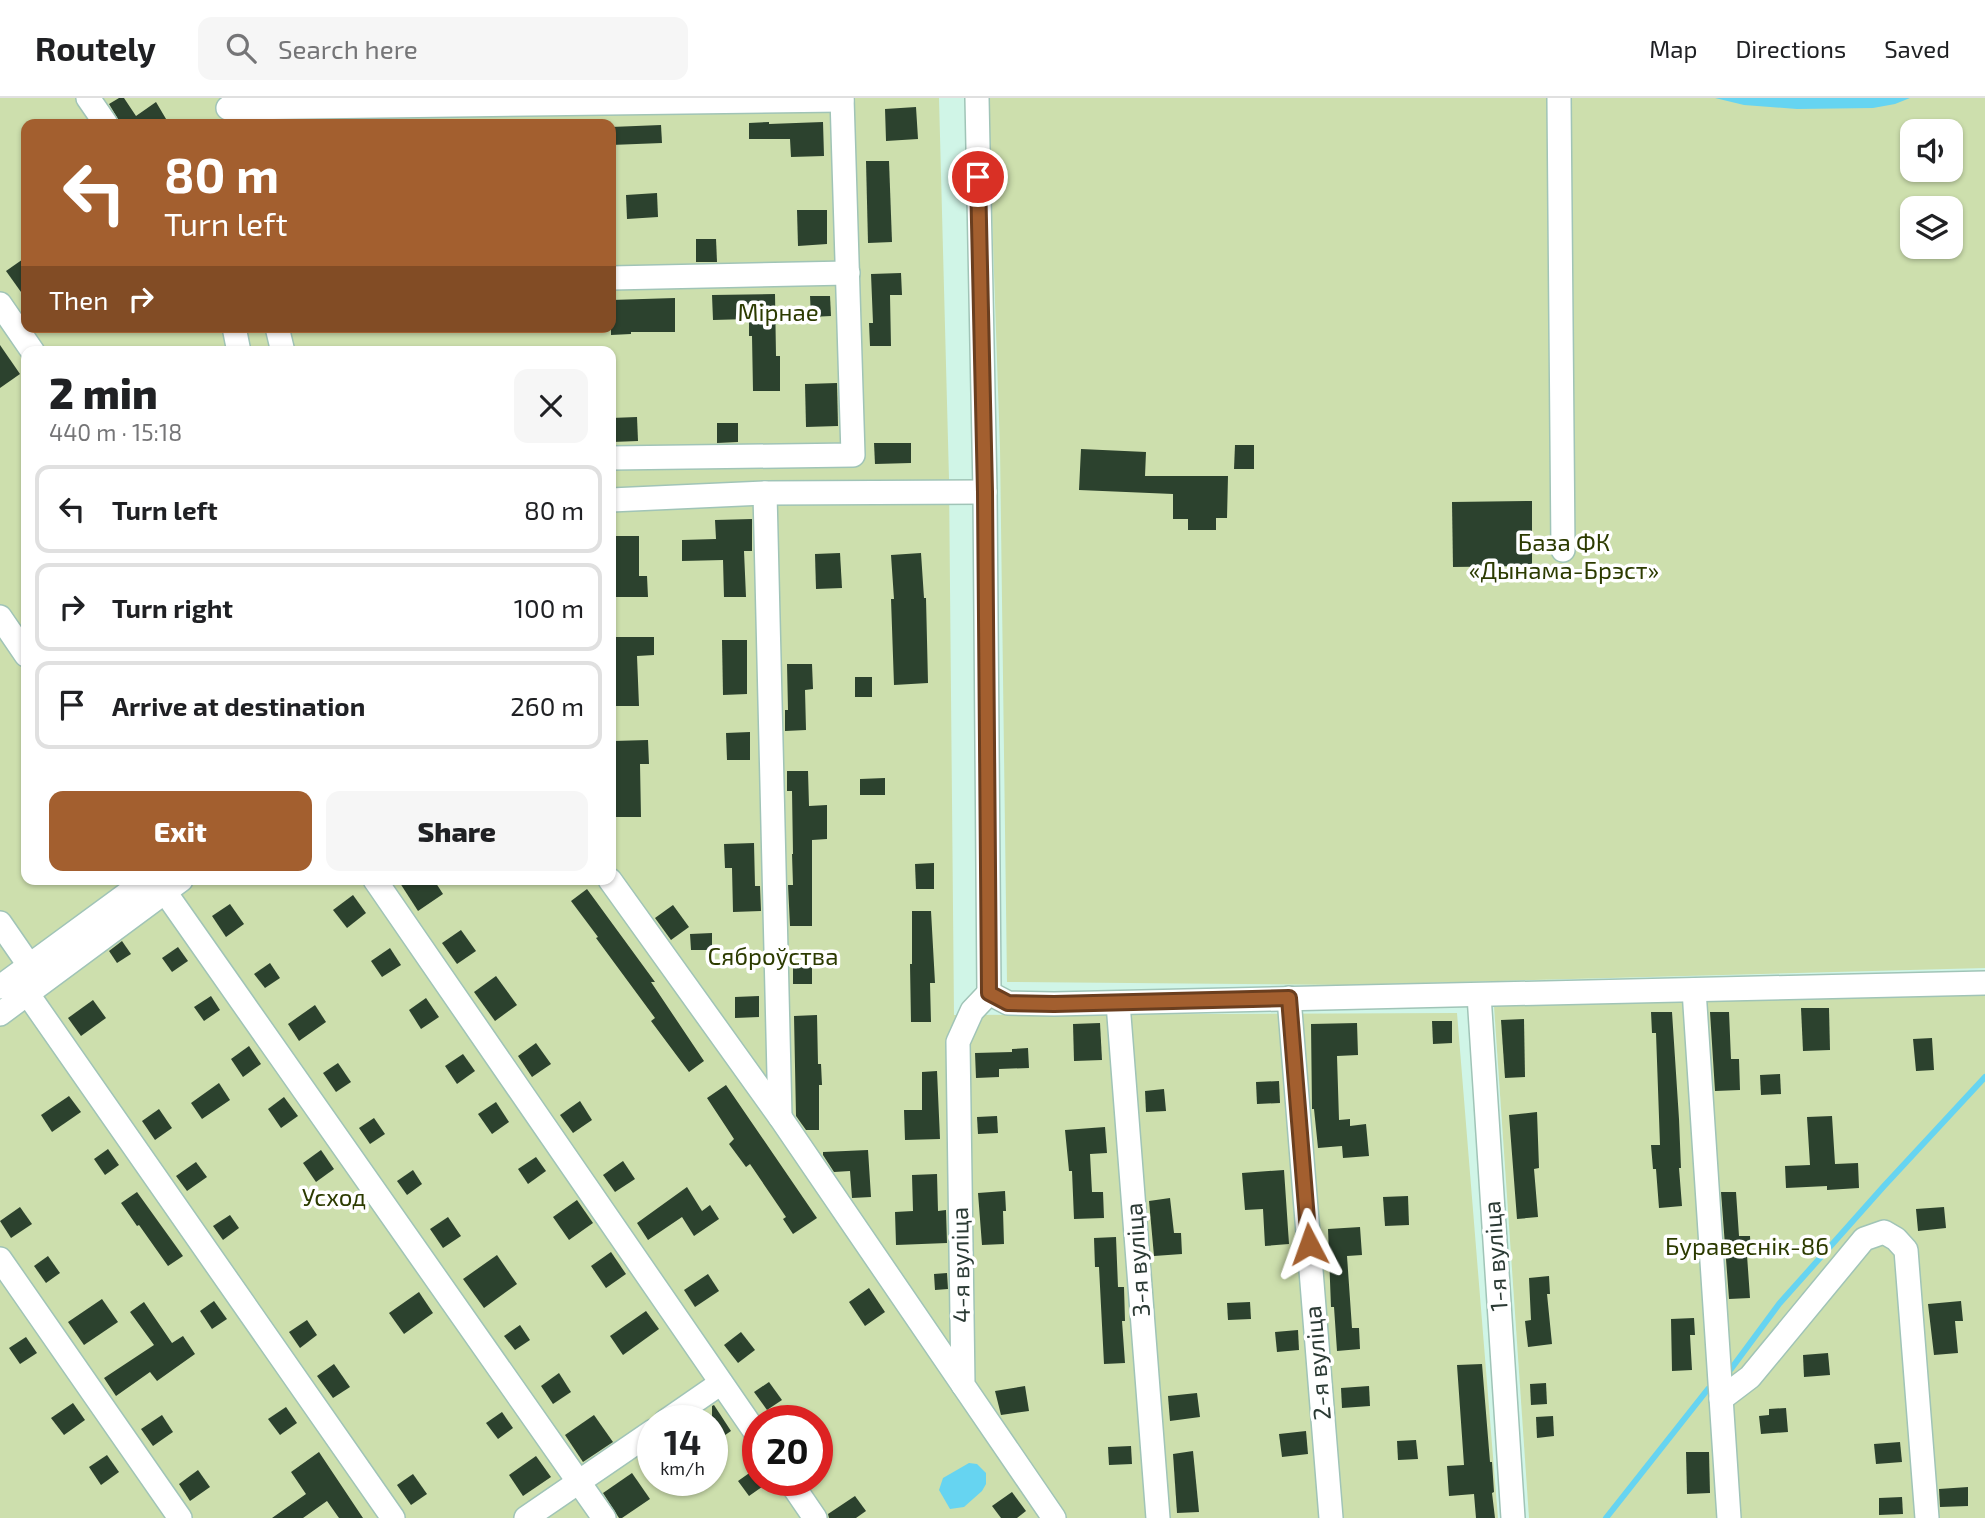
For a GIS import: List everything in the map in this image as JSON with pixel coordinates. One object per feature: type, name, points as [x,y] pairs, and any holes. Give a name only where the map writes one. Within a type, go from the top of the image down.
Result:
[{"type":"street","points":[[88,98],[103,119]]},
{"type":"street","points":[[977,98],[985,492],[989,993],[1008,1003],[1118,1003],[1985,983]]},
{"type":"street","points":[[1559,98],[1563,550]]},
{"type":"street","points":[[228,110],[842,99],[853,455],[616,458]]},
{"type":"street","points":[[616,278],[848,273]]},
{"type":"street","points":[[0,304],[29,346]]},
{"type":"street","points":[[616,500],[765,493],[985,492]]},
{"type":"street","points":[[765,493],[780,1117]]},
{"type":"street","points":[[0,617],[21,648]]},
{"type":"street","points":[[0,987],[30,965],[162,885]]},
{"type":"street","points":[[0,1014],[163,885]]},
{"type":"street","points":[[165,885],[604,1518]]},
{"type":"street","points":[[378,885],[742,1413]]},
{"type":"street","points":[[614,885],[780,1117],[1054,1518]]},
{"type":"street","points":[[0,923],[30,965]]},
{"type":"street","points":[[1694,990],[1729,1518]]},
{"type":"street","points":[[27,993],[393,1518]]},
{"type":"street","name":"4-я вуліца","points":[[963,1385],[958,1042],[972,1011],[989,993]]},
{"type":"street","name":"1-я вуліца","points":[[1479,995],[1513,1518]]},
{"type":"street","name":"2-я вуліца","points":[[1289,998],[1331,1518]]},
{"type":"street","name":"3-я вуліца","points":[[1118,1003],[1158,1518]]},
{"type":"street","points":[[1721,1399],[1750,1377],[1864,1239],[1884,1232],[1896,1239],[1906,1250],[1927,1518]]},
{"type":"street","points":[[0,1259],[180,1518]]},
{"type":"street","points":[[689,1405],[721,1383]]},
{"type":"street","points":[[526,1518],[637,1442]]},
{"type":"street","points":[[800,1496],[815,1518]]},
{"type":"green space","points":[[0,98],[939,98],[949,479],[954,1015],[1457,1013],[1498,1518],[0,1518]]},
{"type":"green space","name":"База ФК «Дынама-Брэст»","points":[[988,98],[1985,98],[1985,968],[1348,985],[1007,982],[1000,448]]},
{"type":"green space","name":"Буравеснік-86","points":[[1985,992],[1985,1518],[1529,1518],[1494,1006]]},
{"type":"water","points":[[1715,98],[1910,98],[1873,108],[1797,109],[1744,105]]},
{"type":"water","points":[[969,1463],[977,1464],[986,1473],[986,1484],[964,1507],[950,1509],[939,1490],[943,1478]]},
{"type":"building","points":[[124,98],[136,116],[156,102],[166,119],[118,119],[109,104]]},
{"type":"building","points":[[916,107],[918,139],[886,141],[885,109]]},
{"type":"building","points":[[823,122],[824,156],[791,157],[790,139],[749,139],[749,123]]},
{"type":"building","points":[[661,125],[662,143],[616,145],[616,127]]},
{"type":"building","points":[[866,161],[889,161],[892,242],[868,243]]},
{"type":"building","points":[[657,193],[658,217],[627,219],[626,195]]},
{"type":"building","points":[[797,210],[827,210],[827,244],[798,246]]},
{"type":"building","points":[[696,239],[716,239],[717,262],[696,262]]},
{"type":"building","points":[[21,260],[21,292],[6,271]]},
{"type":"building","points":[[901,273],[902,295],[890,295],[891,346],[870,346],[869,323],[873,323],[871,274]]},
{"type":"building","points":[[775,294],[776,356],[780,356],[780,391],[753,391],[749,319],[713,320],[712,295]]},
{"type":"building","points":[[810,296],[830,296],[831,316],[811,317]]},
{"type":"building","points":[[675,298],[675,332],[611,335],[616,333],[616,300]]},
{"type":"building","points":[[0,345],[20,374],[0,388]]},
{"type":"building","points":[[837,383],[838,426],[806,427],[805,384]]},
{"type":"building","points":[[637,417],[638,441],[616,442],[616,418]]},
{"type":"building","points":[[717,423],[738,423],[738,442],[717,443]]},
{"type":"building","points":[[874,443],[911,443],[911,463],[875,464]]},
{"type":"building","points":[[1235,445],[1254,445],[1254,469],[1234,469]]},
{"type":"building","points":[[1081,449],[1146,452],[1145,476],[1228,476],[1227,518],[1216,518],[1216,530],[1188,530],[1188,519],[1173,519],[1173,494],[1079,490]]},
{"type":"building","points":[[1532,501],[1532,566],[1453,567],[1452,502]]},
{"type":"building","points":[[752,519],[752,551],[744,551],[746,597],[724,597],[723,560],[682,561],[682,540],[716,539],[715,520]]},
{"type":"building","points":[[616,536],[639,536],[639,576],[647,576],[648,597],[616,597]]},
{"type":"building","points":[[840,553],[842,588],[816,589],[815,554]]},
{"type":"building","points":[[921,553],[926,598],[928,683],[894,685],[891,555]]},
{"type":"building","points":[[616,637],[654,637],[654,655],[637,656],[639,706],[616,706]]},
{"type":"building","points":[[722,640],[747,640],[747,694],[723,695]]},
{"type":"building","points":[[787,664],[812,664],[813,689],[805,690],[806,730],[785,731],[785,710],[788,710]]},
{"type":"building","points":[[855,677],[872,677],[872,697],[855,697]]},
{"type":"building","points":[[750,732],[750,760],[727,760],[726,733]]},
{"type":"building","points":[[648,740],[649,764],[640,764],[641,817],[616,817],[616,741]]},
{"type":"building","points":[[787,771],[808,771],[809,806],[827,805],[827,839],[812,840],[812,926],[790,926],[788,885],[793,885],[792,791],[787,791]]},
{"type":"building","points":[[885,778],[885,795],[860,795],[860,779]]},
{"type":"building","points":[[754,843],[755,886],[760,886],[761,911],[733,912],[732,868],[725,868],[724,844]]},
{"type":"building","points":[[934,863],[934,889],[916,889],[915,864]]},
{"type":"building","points":[[401,885],[437,885],[443,894],[418,911]]},
{"type":"building","points":[[587,889],[655,982],[651,982],[704,1061],[689,1072],[651,1021],[655,1018],[571,901]]},
{"type":"building","points":[[353,895],[366,913],[347,928],[333,910]]},
{"type":"building","points":[[230,904],[244,924],[226,937],[212,916]]},
{"type":"building","points":[[673,905],[689,927],[671,940],[655,918]]},
{"type":"building","points":[[912,911],[931,911],[935,983],[930,983],[931,1022],[911,1022]]},
{"type":"building","points":[[461,930],[476,951],[457,964],[442,943]]},
{"type":"building","points":[[712,933],[712,950],[691,950],[690,934]]},
{"type":"building","points":[[122,941],[131,954],[117,963],[109,951]]},
{"type":"building","points":[[178,947],[188,961],[172,972],[162,958]]},
{"type":"building","points":[[390,948],[401,965],[382,977],[371,961]]},
{"type":"building","points":[[270,963],[280,978],[265,988],[254,974]]},
{"type":"building","points":[[793,967],[812,967],[812,984],[793,984]]},
{"type":"building","points":[[496,976],[517,1005],[495,1021],[474,992]]},
{"type":"building","points":[[211,996],[220,1010],[204,1021],[194,1007]]},
{"type":"building","points":[[759,996],[759,1017],[735,1018],[735,997]]},
{"type":"building","points":[[426,998],[439,1017],[421,1029],[409,1010]]},
{"type":"building","points":[[93,1000],[106,1018],[81,1036],[68,1018]]},
{"type":"building","points":[[315,1005],[326,1022],[299,1041],[288,1024]]},
{"type":"building","points":[[1801,1008],[1829,1008],[1830,1050],[1803,1051]]},
{"type":"building","points":[[1651,1012],[1672,1012],[1682,1206],[1659,1208],[1651,1145],[1660,1145],[1656,1033],[1652,1033]]},
{"type":"building","points":[[1710,1012],[1729,1012],[1731,1059],[1739,1059],[1740,1090],[1715,1091]]},
{"type":"building","points":[[817,1015],[818,1064],[821,1064],[822,1085],[819,1085],[819,1130],[806,1130],[796,1116],[794,1016]]},
{"type":"building","points":[[1524,1019],[1525,1077],[1505,1078],[1501,1020]]},
{"type":"building","points":[[1432,1021],[1452,1021],[1452,1043],[1433,1044]]},
{"type":"building","points":[[1100,1023],[1102,1060],[1074,1061],[1073,1024]]},
{"type":"building","points":[[1357,1023],[1358,1055],[1337,1056],[1339,1120],[1350,1119],[1350,1126],[1366,1124],[1369,1156],[1343,1158],[1342,1146],[1318,1148],[1312,1109],[1311,1024]]},
{"type":"building","points":[[1932,1038],[1934,1070],[1916,1071],[1913,1039]]},
{"type":"building","points":[[536,1043],[551,1064],[532,1077],[518,1056]]},
{"type":"building","points":[[249,1046],[261,1064],[243,1077],[231,1059]]},
{"type":"building","points":[[1028,1048],[1029,1068],[999,1069],[999,1077],[976,1078],[975,1053],[1012,1052],[1012,1049]]},
{"type":"building","points":[[463,1054],[475,1071],[457,1084],[445,1066]]},
{"type":"building","points":[[338,1063],[351,1082],[336,1092],[323,1073]]},
{"type":"building","points":[[937,1071],[940,1139],[905,1140],[904,1110],[922,1110],[922,1072]]},
{"type":"building","points":[[1780,1074],[1781,1094],[1761,1095],[1760,1075]]},
{"type":"building","points":[[1279,1081],[1280,1103],[1257,1104],[1256,1082]]},
{"type":"building","points":[[219,1083],[230,1100],[202,1119],[191,1103]]},
{"type":"building","points":[[726,1085],[817,1218],[793,1234],[783,1219],[786,1217],[750,1164],[746,1167],[729,1144],[734,1139],[707,1098]]},
{"type":"building","points":[[1164,1089],[1166,1111],[1146,1112],[1145,1091]]},
{"type":"building","points":[[69,1096],[81,1112],[52,1132],[41,1115]]},
{"type":"building","points":[[284,1097],[298,1116],[281,1128],[268,1109]]},
{"type":"building","points":[[580,1101],[592,1120],[573,1133],[560,1115]]},
{"type":"building","points":[[496,1102],[509,1122],[492,1134],[478,1114]]},
{"type":"building","points":[[159,1109],[172,1128],[155,1140],[142,1121]]},
{"type":"building","points":[[1537,1112],[1539,1168],[1534,1169],[1538,1217],[1517,1219],[1509,1115]]},
{"type":"building","points":[[997,1116],[998,1133],[978,1134],[977,1117]]},
{"type":"building","points":[[1832,1116],[1835,1164],[1858,1163],[1859,1188],[1786,1188],[1785,1166],[1810,1165],[1807,1117]]},
{"type":"building","points":[[374,1118],[385,1134],[370,1144],[359,1128]]},
{"type":"building","points":[[1105,1127],[1107,1153],[1090,1154],[1092,1192],[1103,1192],[1104,1218],[1074,1219],[1072,1171],[1069,1171],[1065,1130]]},
{"type":"building","points":[[108,1149],[119,1165],[105,1175],[94,1159]]},
{"type":"building","points":[[321,1150],[334,1169],[316,1182],[303,1163]]},
{"type":"building","points":[[868,1150],[871,1197],[852,1198],[850,1171],[834,1172],[823,1152]]},
{"type":"building","points":[[536,1157],[546,1171],[528,1184],[518,1169]]},
{"type":"building","points":[[623,1161],[635,1179],[615,1192],[603,1175]]},
{"type":"building","points":[[196,1162],[207,1177],[187,1191],[176,1176]]},
{"type":"building","points":[[413,1170],[422,1184],[407,1195],[397,1181]]},
{"type":"building","points":[[1284,1170],[1289,1244],[1265,1246],[1263,1209],[1245,1210],[1242,1173]]},
{"type":"building","points":[[937,1174],[938,1211],[946,1210],[947,1243],[896,1245],[895,1212],[913,1211],[912,1175]]},
{"type":"building","points":[[687,1187],[702,1211],[710,1205],[719,1219],[694,1236],[682,1217],[648,1240],[637,1223]]},
{"type":"building","points":[[1005,1191],[1004,1244],[982,1245],[978,1193]]},
{"type":"building","points":[[137,1192],[183,1256],[168,1266],[121,1203]]},
{"type":"building","points":[[1721,1192],[1736,1192],[1739,1236],[1750,1236],[1751,1254],[1747,1255],[1750,1298],[1729,1299]]},
{"type":"building","points":[[1408,1196],[1409,1225],[1385,1226],[1383,1197]]},
{"type":"building","points":[[1170,1198],[1174,1233],[1181,1233],[1182,1254],[1154,1256],[1149,1201]]},
{"type":"building","points":[[577,1200],[593,1223],[569,1240],[553,1217]]},
{"type":"building","points":[[20,1207],[32,1224],[11,1238],[0,1221]]},
{"type":"building","points":[[1944,1207],[1946,1228],[1918,1231],[1916,1209]]},
{"type":"building","points":[[230,1215],[239,1228],[223,1240],[213,1226]]},
{"type":"building","points":[[448,1217],[461,1236],[443,1248],[430,1229]]},
{"type":"building","points":[[1360,1227],[1362,1255],[1347,1256],[1352,1328],[1359,1328],[1360,1349],[1337,1351],[1334,1307],[1331,1307],[1328,1229]]},
{"type":"building","points":[[1116,1237],[1118,1287],[1124,1287],[1125,1321],[1122,1321],[1125,1363],[1104,1364],[1099,1267],[1095,1267],[1094,1238]]},
{"type":"building","points":[[611,1252],[626,1274],[606,1288],[591,1266]]},
{"type":"building","points":[[497,1255],[517,1284],[484,1308],[463,1279]]},
{"type":"building","points":[[48,1256],[60,1273],[46,1283],[34,1266]]},
{"type":"building","points":[[947,1273],[948,1289],[935,1290],[934,1274]]},
{"type":"building","points":[[708,1274],[719,1291],[695,1307],[684,1290]]},
{"type":"building","points":[[1549,1276],[1550,1294],[1547,1294],[1552,1344],[1528,1347],[1525,1321],[1531,1320],[1529,1278]]},
{"type":"building","points":[[869,1288],[885,1312],[865,1326],[849,1302]]},
{"type":"building","points":[[419,1292],[433,1313],[404,1334],[389,1313]]},
{"type":"building","points":[[102,1299],[118,1322],[84,1345],[68,1322]]},
{"type":"building","points":[[214,1301],[227,1319],[212,1329],[200,1311]]},
{"type":"building","points":[[1961,1301],[1963,1321],[1955,1321],[1958,1353],[1934,1355],[1928,1304]]},
{"type":"building","points":[[144,1302],[172,1343],[183,1336],[195,1354],[157,1381],[150,1372],[116,1396],[104,1378],[154,1345],[130,1312]]},
{"type":"building","points":[[1250,1302],[1251,1319],[1228,1320],[1227,1303]]},
{"type":"building","points":[[646,1311],[659,1329],[623,1355],[610,1336]]},
{"type":"building","points":[[1694,1318],[1695,1335],[1690,1335],[1692,1370],[1672,1371],[1671,1319]]},
{"type":"building","points":[[307,1320],[317,1335],[300,1348],[289,1332]]},
{"type":"building","points":[[520,1325],[530,1340],[515,1350],[504,1336]]},
{"type":"building","points":[[1298,1330],[1299,1350],[1277,1352],[1275,1332]]},
{"type":"building","points":[[741,1332],[755,1350],[738,1363],[724,1345]]},
{"type":"building","points":[[26,1337],[37,1353],[20,1364],[9,1348]]},
{"type":"building","points":[[1828,1353],[1830,1375],[1804,1377],[1803,1355]]},
{"type":"building","points":[[334,1364],[350,1387],[333,1398],[317,1376]]},
{"type":"building","points":[[1482,1364],[1495,1518],[1476,1518],[1474,1494],[1449,1496],[1447,1466],[1464,1465],[1457,1365]]},
{"type":"building","points":[[559,1373],[571,1392],[553,1404],[541,1386]]},
{"type":"building","points":[[769,1382],[782,1400],[774,1405],[763,1405],[754,1392]]},
{"type":"building","points":[[1546,1383],[1547,1404],[1531,1405],[1530,1384]]},
{"type":"building","points":[[1025,1386],[1029,1411],[1001,1415],[995,1391]]},
{"type":"building","points":[[1369,1386],[1370,1406],[1342,1408],[1341,1388]]},
{"type":"building","points":[[1197,1393],[1200,1417],[1170,1421],[1168,1396]]},
{"type":"building","points":[[73,1403],[85,1420],[64,1435],[51,1418]]},
{"type":"building","points":[[286,1407],[297,1423],[280,1435],[268,1419]]},
{"type":"building","points":[[1786,1408],[1788,1432],[1761,1434],[1759,1416],[1769,1415],[1769,1409]]},
{"type":"building","points":[[502,1412],[513,1428],[498,1439],[486,1423]]},
{"type":"building","points":[[162,1415],[173,1432],[153,1446],[141,1429]]},
{"type":"building","points":[[594,1415],[613,1442],[583,1462],[565,1435]]},
{"type":"building","points":[[1553,1416],[1554,1436],[1537,1438],[1536,1417]]},
{"type":"building","points":[[1306,1431],[1308,1454],[1282,1457],[1279,1434]]},
{"type":"building","points":[[1416,1440],[1418,1459],[1398,1460],[1397,1441]]},
{"type":"building","points":[[1900,1442],[1902,1462],[1876,1464],[1874,1444]]},
{"type":"building","points":[[1131,1446],[1132,1464],[1109,1465],[1108,1447]]},
{"type":"building","points":[[1193,1451],[1199,1512],[1177,1513],[1173,1454]]},
{"type":"building","points":[[319,1452],[363,1518],[339,1518],[327,1501],[303,1518],[272,1518],[306,1494],[291,1472]]},
{"type":"building","points":[[1686,1452],[1709,1452],[1710,1493],[1687,1494]]},
{"type":"building","points":[[107,1455],[119,1472],[101,1485],[89,1467]]},
{"type":"building","points":[[536,1456],[551,1477],[523,1496],[509,1475]]},
{"type":"building","points":[[198,1470],[210,1487],[190,1501],[179,1484]]},
{"type":"building","points":[[632,1473],[637,1480],[637,1496],[648,1496],[650,1499],[619,1518],[603,1493]]},
{"type":"building","points":[[413,1474],[427,1494],[411,1505],[397,1485]]},
{"type":"building","points":[[1968,1487],[1968,1506],[1940,1507],[1939,1489]]},
{"type":"building","points":[[1012,1492],[1026,1511],[1017,1518],[1001,1518],[992,1506]]},
{"type":"building","points":[[855,1496],[866,1511],[856,1518],[829,1518],[828,1514]]},
{"type":"building","points":[[1902,1497],[1903,1514],[1879,1515],[1879,1498]]},
{"type":"waterway","points":[[1731,1369],[1779,1304],[1985,1077]]},
{"type":"waterway","points":[[1606,1518],[1708,1389]]},
{"type":"route","points":[[978,177],[985,492],[989,993],[1008,1003],[1054,1004],[1289,998],[1309,1244]]},
{"type":"park label","name":"Мірнае","points":[[778,313]]},
{"type":"park label","name":"Сяброўства","points":[[773,957]]},
{"type":"park label","name":"Усход","points":[[334,1198]]}]
